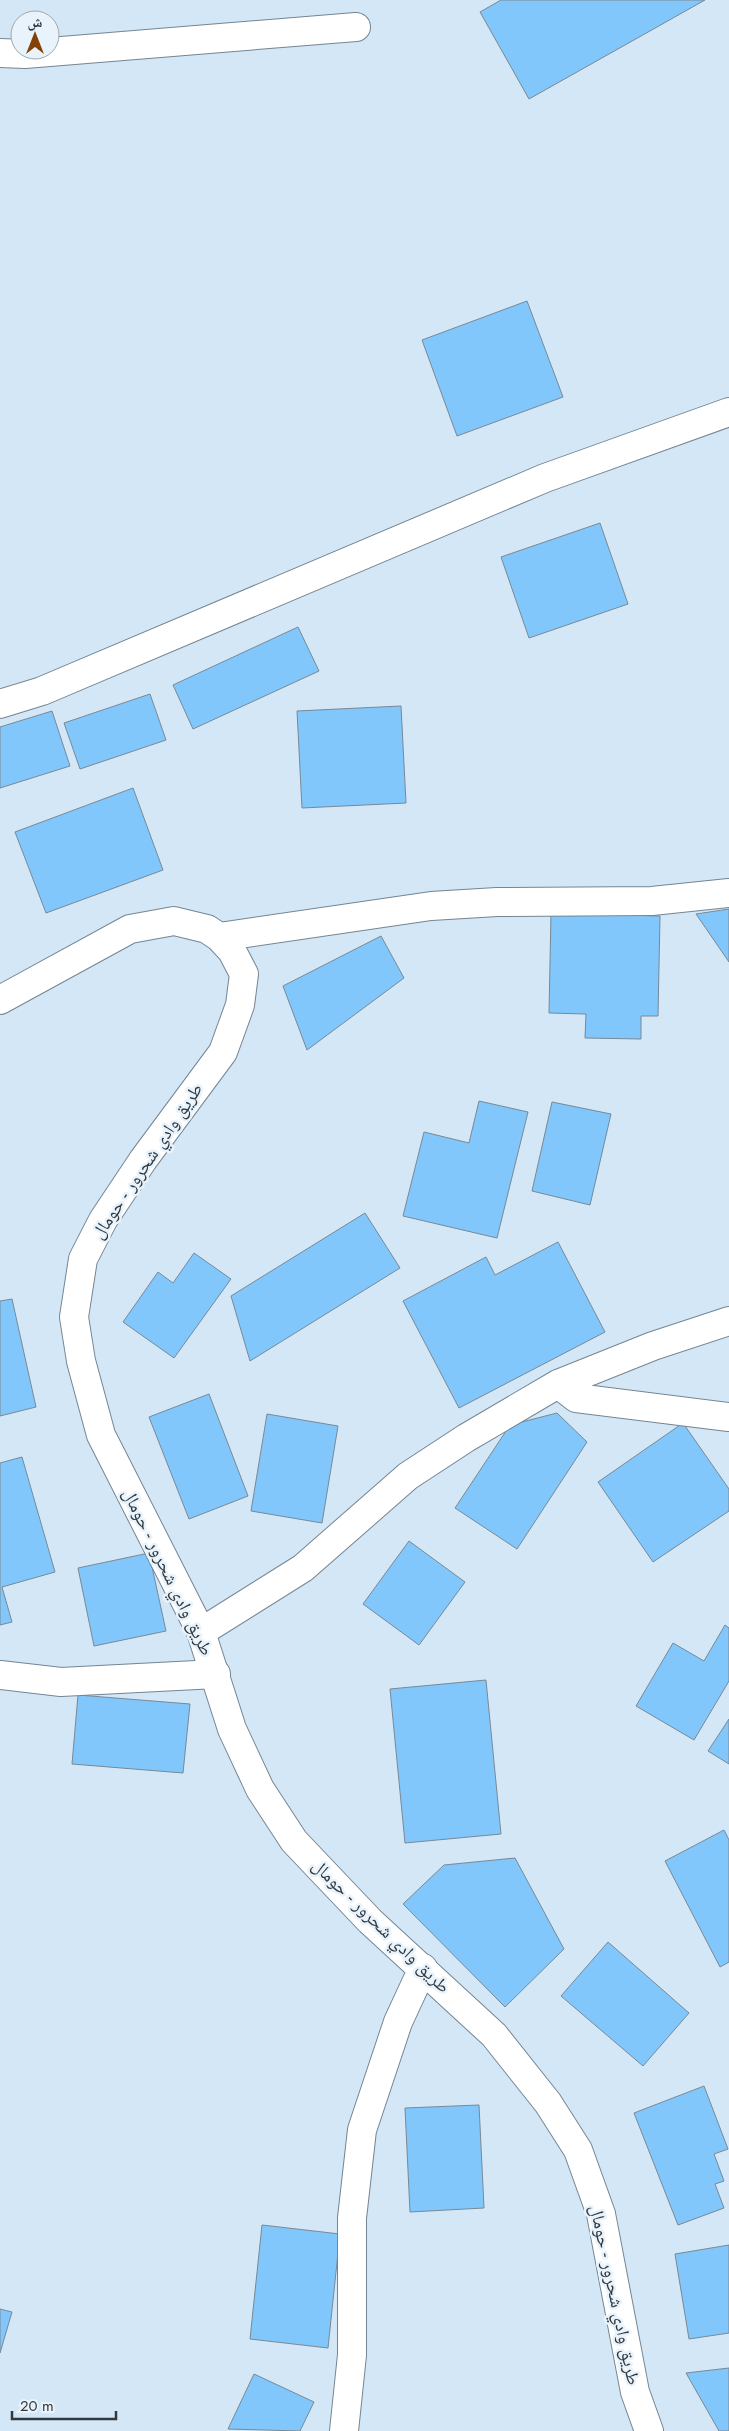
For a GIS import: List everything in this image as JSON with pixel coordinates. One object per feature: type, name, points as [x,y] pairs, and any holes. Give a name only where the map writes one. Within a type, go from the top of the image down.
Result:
[{"type":"street","points":[[0,53],[25,54],[356,27]]},
{"type":"street","points":[[0,704],[42,691],[545,478],[729,412]]},
{"type":"street","points":[[219,937],[431,906],[507,902],[652,901],[729,893]]},
{"type":"street","name":"طريق وادي شحرور - حومال","points":[[0,1000],[130,929],[174,921],[207,929],[219,937],[232,951],[244,974],[240,1005],[223,1052],[144,1160],[103,1220],[83,1259],[74,1317],[81,1361],[101,1435],[202,1632],[232,1729],[260,1789],[294,1840],[370,1921],[494,2035],[548,2102],[578,2150],[601,2214],[635,2392],[648,2431]]},
{"type":"street","points":[[202,1632],[303,1568],[408,1476],[466,1438],[558,1384],[653,1346],[729,1321]]},
{"type":"street","points":[[558,1384],[576,1398],[729,1417]]},
{"type":"street","points":[[0,1675],[61,1682],[216,1674]]},
{"type":"street","points":[[344,2431],[352,2355],[352,2218],[362,2130],[398,2022],[422,1968]]},
{"type":"building","points":[[501,0],[705,0],[529,99],[480,12]]},
{"type":"building","points":[[527,301],[563,397],[457,436],[422,340]]},
{"type":"building","points":[[600,523],[628,604],[529,638],[501,557]]},
{"type":"building","points":[[298,627],[319,671],[193,729],[173,685]]},
{"type":"building","points":[[150,694],[166,740],[80,769],[64,723]]},
{"type":"building","points":[[401,706],[406,803],[302,808],[297,711]]},
{"type":"building","points":[[52,711],[70,766],[0,788],[0,727]]},
{"type":"building","points":[[133,788],[163,870],[46,913],[15,832]]},
{"type":"building","points":[[729,909],[729,962],[696,914]]},
{"type":"building","points":[[551,913],[660,916],[658,1016],[641,1016],[641,1039],[585,1038],[586,1014],[549,1013]]},
{"type":"building","points":[[381,936],[404,978],[307,1050],[283,986]]},
{"type":"building","points":[[479,1101],[528,1112],[497,1238],[403,1216],[424,1132],[469,1143]]},
{"type":"building","points":[[552,1102],[611,1114],[590,1205],[532,1191]]},
{"type":"building","points":[[365,1213],[400,1268],[250,1361],[231,1296]]},
{"type":"building","points":[[558,1242],[605,1332],[459,1408],[403,1301],[486,1257],[495,1275]]},
{"type":"building","points":[[194,1253],[231,1279],[174,1358],[123,1322],[158,1272],[173,1283]]},
{"type":"building","points":[[12,1299],[36,1407],[0,1416],[0,1301]]},
{"type":"building","points":[[209,1394],[248,1496],[189,1519],[149,1417]]},
{"type":"building","points":[[557,1413],[587,1442],[517,1549],[455,1508],[510,1425]]},
{"type":"building","points":[[267,1414],[338,1426],[322,1523],[251,1511]]},
{"type":"building","points":[[683,1423],[729,1489],[729,1511],[653,1562],[598,1482]]},
{"type":"building","points":[[22,1457],[55,1572],[2,1587],[12,1622],[0,1625],[0,1463]]},
{"type":"building","points":[[409,1541],[465,1582],[419,1645],[363,1604]]},
{"type":"building","points":[[149,1553],[166,1631],[94,1646],[78,1568]]},
{"type":"building","points":[[725,1625],[729,1628],[729,1681],[694,1740],[636,1706],[673,1643],[704,1661]]},
{"type":"building","points":[[486,1680],[501,1834],[405,1843],[390,1689]]},
{"type":"building","points":[[78,1695],[190,1704],[183,1773],[72,1764]]},
{"type":"building","points":[[729,1719],[729,1764],[708,1751]]},
{"type":"building","points":[[724,1830],[729,1840],[729,1962],[720,1967],[665,1861]]},
{"type":"building","points":[[515,1858],[564,1949],[505,2007],[403,1904],[444,1865]]},
{"type":"building","points":[[608,1942],[689,2013],[643,2066],[561,1996]]},
{"type":"building","points":[[704,2086],[728,2149],[714,2154],[724,2181],[715,2184],[724,2208],[678,2225],[634,2113]]},
{"type":"building","points":[[479,2105],[484,2208],[410,2212],[405,2108]]},
{"type":"building","points":[[262,2225],[340,2234],[328,2348],[250,2339]]},
{"type":"building","points":[[729,2245],[729,2333],[689,2339],[675,2254]]},
{"type":"building","points":[[0,2309],[12,2312],[0,2353]]},
{"type":"building","points":[[729,2368],[729,2431],[719,2431],[686,2373]]},
{"type":"building","points":[[254,2374],[314,2402],[300,2431],[228,2429]]}]
